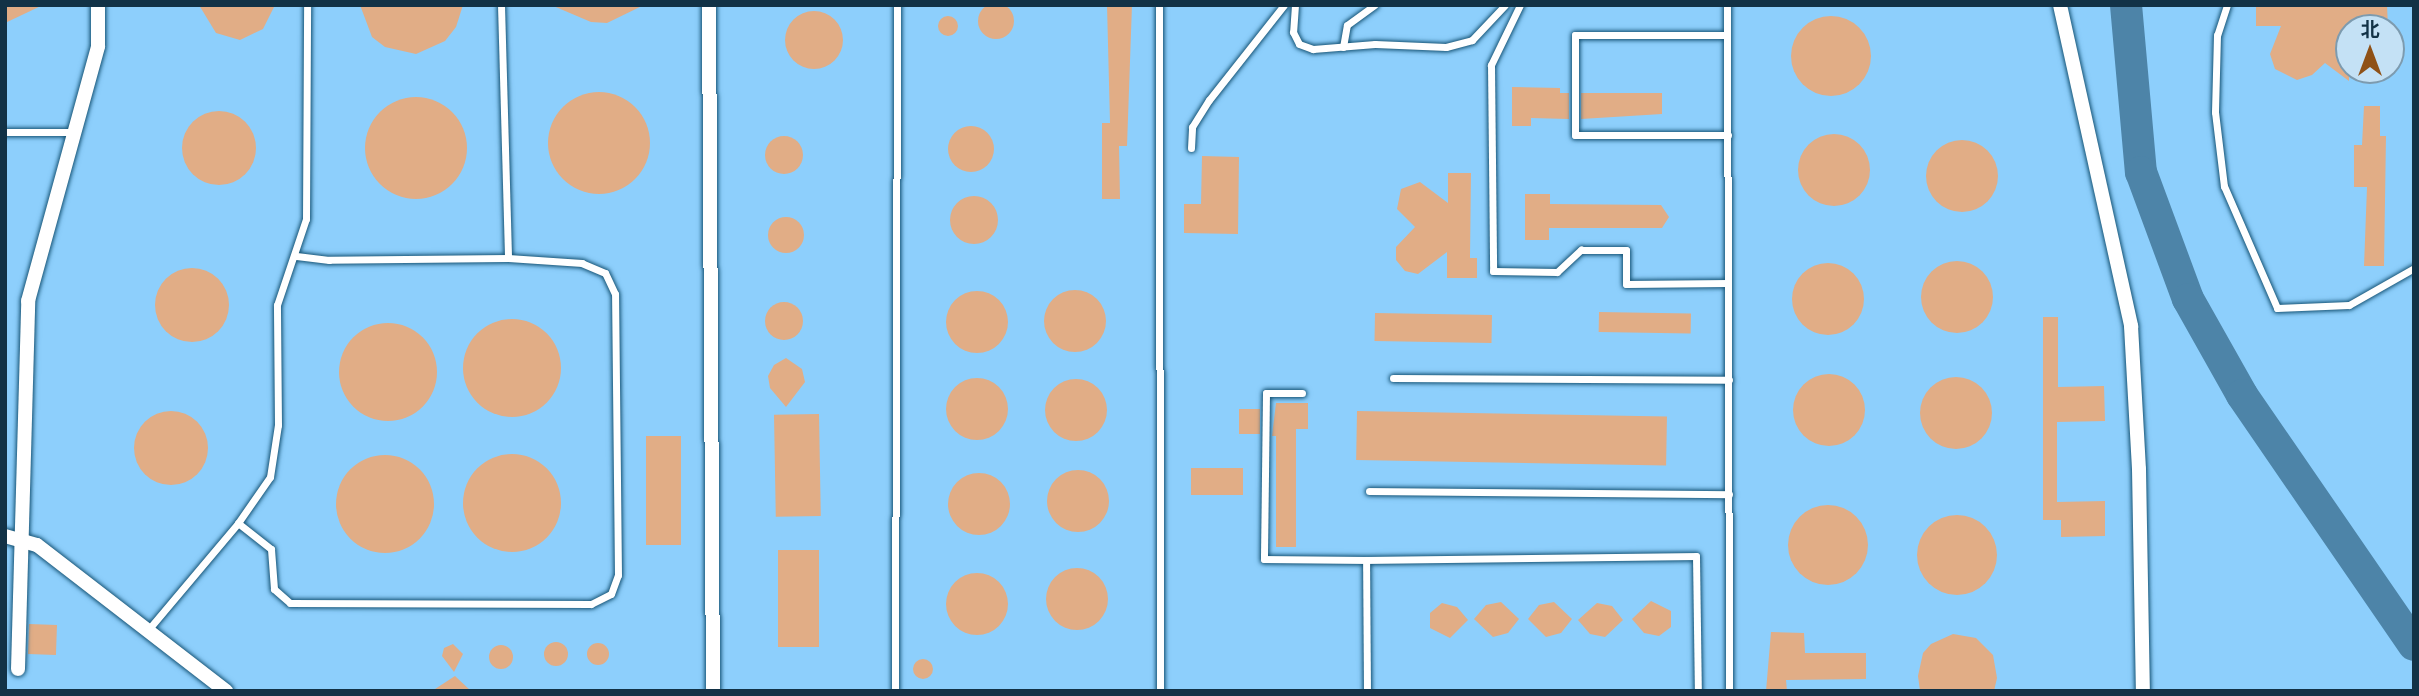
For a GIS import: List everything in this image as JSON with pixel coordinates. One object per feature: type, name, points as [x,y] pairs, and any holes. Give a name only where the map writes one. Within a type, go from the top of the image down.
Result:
[{"type":"street","points":[[18,669],[12,538],[28,302],[98,46],[98,5]]},
{"type":"street","points":[[709,5],[713,691]]},
{"type":"street","points":[[2060,5],[2132,326],[2139,469],[2143,691]]},
{"type":"street","points":[[12,538],[37,545],[226,691]]},
{"type":"lane","points":[[147,630],[238,523],[270,477],[278,425],[277,305],[306,219],[307,5]]},
{"type":"lane","points":[[501,5],[508,258]]},
{"type":"lane","points":[[895,691],[897,5]]},
{"type":"lane","points":[[1159,5],[1160,691]]},
{"type":"lane","points":[[1191,148],[1192,127],[1209,100],[1284,5]]},
{"type":"lane","points":[[1296,5],[1293,32],[1300,44],[1313,49],[1446,47],[1472,40],[1505,5]]},
{"type":"lane","points":[[1343,47],[1347,25],[1375,5]]},
{"type":"lane","points":[[1520,5],[1491,65],[1493,271],[1556,272],[1581,250],[1626,250],[1626,284],[1728,283]]},
{"type":"lane","points":[[1727,5],[1728,691]]},
{"type":"lane","points":[[2227,5],[2217,35],[2215,112],[2224,186],[2277,308],[2348,305],[2414,268]]},
{"type":"lane","points":[[1727,35],[1575,35],[1575,135],[1728,135]]},
{"type":"lane","points":[[5,132],[75,132]]},
{"type":"lane","points":[[238,523],[271,549],[274,589],[290,603],[591,604],[611,594],[618,575],[615,294],[605,273],[582,263],[508,258],[294,256]]},
{"type":"lane","points":[[1394,378],[1728,380]]},
{"type":"lane","points":[[1302,393],[1266,393],[1264,559],[1696,556],[1698,691]]},
{"type":"lane","points":[[1369,491],[1728,494]]},
{"type":"lane","points":[[1366,559],[1367,691]]},
{"type":"shaded area","points":[[5,5],[2414,5],[2414,691],[5,691]]},
{"type":"building","points":[[996,3],[1009,8],[1014,21],[1009,34],[996,39],[983,34],[978,21],[983,8]]},
{"type":"building","points":[[5,5],[43,5],[5,23]]},
{"type":"building","points":[[199,5],[275,5],[263,29],[240,40],[216,33]]},
{"type":"building","points":[[360,5],[463,5],[456,27],[445,41],[416,54],[385,47],[372,37]]},
{"type":"building","points":[[551,5],[644,5],[607,23],[591,22]]},
{"type":"building","points":[[1107,5],[1132,5],[1127,146],[1119,146],[1120,199],[1102,199],[1102,123],[1110,123]]},
{"type":"building","points":[[2256,5],[2387,5],[2387,14],[2335,14],[2335,70],[2325,63],[2312,75],[2297,80],[2275,69],[2270,54],[2281,26],[2256,26]]},
{"type":"building","points":[[808,11],[820,11],[835,19],[843,34],[843,46],[835,61],[820,69],[808,69],[793,61],[785,46],[785,34],[793,19]]},
{"type":"building","points":[[948,16],[955,19],[958,26],[955,33],[948,36],[941,33],[938,26],[941,19]]},
{"type":"building","points":[[1831,16],[1846,19],[1859,28],[1868,41],[1871,56],[1868,71],[1859,84],[1846,93],[1831,96],[1816,93],[1803,84],[1794,71],[1791,56],[1794,41],[1803,28],[1816,19]]},
{"type":"building","points":[[1512,87],[1560,88],[1560,93],[1569,93],[1569,119],[1531,118],[1531,126],[1512,126]]},
{"type":"building","points":[[599,92],[618,96],[635,107],[646,124],[650,143],[646,162],[635,179],[618,190],[599,194],[580,190],[563,179],[552,162],[548,143],[552,124],[563,107],[580,96]]},
{"type":"building","points":[[1581,93],[1662,93],[1662,114],[1581,119]]},
{"type":"building","points":[[416,97],[435,101],[452,112],[463,129],[467,148],[463,167],[452,184],[435,195],[416,199],[397,195],[380,184],[369,167],[365,148],[369,129],[380,112],[397,101]]},
{"type":"building","points":[[2364,106],[2380,106],[2380,136],[2386,136],[2384,266],[2364,266],[2367,187],[2354,187],[2354,145],[2362,145]]},
{"type":"building","points":[[219,111],[233,114],[245,122],[253,134],[256,148],[253,162],[245,174],[233,182],[219,185],[205,182],[193,174],[185,162],[182,148],[185,134],[193,122],[205,114]]},
{"type":"building","points":[[971,126],[987,133],[994,149],[987,165],[971,172],[955,165],[948,149],[955,133]]},
{"type":"building","points":[[1834,134],[1854,140],[1864,150],[1870,170],[1864,190],[1854,200],[1834,206],[1814,200],[1804,190],[1798,170],[1804,150],[1814,140]]},
{"type":"building","points":[[784,136],[797,142],[803,155],[797,168],[784,174],[771,168],[765,155],[771,142]]},
{"type":"building","points":[[1962,140],[1982,146],[1992,156],[1998,176],[1992,196],[1982,206],[1962,212],[1942,206],[1932,196],[1926,176],[1932,156],[1942,146]]},
{"type":"building","points":[[1202,156],[1239,157],[1238,234],[1184,233],[1184,204],[1201,204]]},
{"type":"building","points":[[1448,173],[1471,173],[1470,258],[1477,258],[1477,278],[1447,278],[1447,252],[1418,274],[1405,271],[1396,260],[1396,247],[1415,227],[1397,209],[1401,189],[1420,182],[1448,203]]},
{"type":"building","points":[[1525,194],[1550,194],[1550,204],[1661,205],[1669,217],[1662,228],[1549,228],[1549,240],[1525,240]]},
{"type":"building","points":[[974,196],[991,203],[998,220],[991,237],[974,244],[957,237],[950,220],[957,203]]},
{"type":"building","points":[[786,217],[799,222],[804,235],[799,248],[786,253],[773,248],[768,235],[773,222]]},
{"type":"building","points":[[1957,261],[1977,267],[1987,277],[1993,297],[1987,317],[1977,327],[1957,333],[1937,327],[1927,317],[1921,297],[1927,277],[1937,267]]},
{"type":"building","points":[[1828,263],[1848,269],[1858,279],[1864,299],[1858,319],[1848,329],[1828,335],[1808,329],[1798,319],[1792,299],[1798,279],[1808,269]]},
{"type":"building","points":[[192,268],[206,271],[218,279],[226,291],[229,305],[226,319],[218,331],[206,339],[192,342],[178,339],[166,331],[158,319],[155,305],[158,291],[166,279],[178,271]]},
{"type":"building","points":[[1075,290],[1087,292],[1097,299],[1104,309],[1104,333],[1097,343],[1087,350],[1075,352],[1063,350],[1053,343],[1046,333],[1044,321],[1046,309],[1053,299],[1063,292]]},
{"type":"building","points":[[977,291],[989,293],[999,300],[1006,310],[1006,334],[999,344],[989,351],[977,353],[965,351],[955,344],[948,334],[946,322],[948,310],[955,300],[965,293]]},
{"type":"building","points":[[784,302],[798,307],[803,321],[798,335],[784,340],[770,335],[765,321],[770,307]]},
{"type":"building","points":[[1599,312],[1691,314],[1691,334],[1599,332]]},
{"type":"building","points":[[1375,313],[1492,315],[1491,343],[1375,341]]},
{"type":"building","points":[[2043,317],[2058,317],[2058,387],[2104,386],[2105,421],[2057,422],[2057,502],[2105,501],[2105,536],[2061,537],[2061,520],[2043,520]]},
{"type":"building","points":[[512,319],[539,327],[553,341],[561,368],[553,395],[539,409],[512,417],[485,409],[471,395],[463,368],[471,341],[485,327]]},
{"type":"building","points":[[388,323],[415,331],[429,345],[437,372],[429,399],[415,413],[388,421],[361,413],[347,399],[339,372],[347,345],[361,331]]},
{"type":"building","points":[[786,358],[802,369],[805,382],[786,407],[770,388],[768,376],[774,365]]},
{"type":"building","points":[[1829,374],[1849,380],[1859,390],[1865,410],[1859,430],[1849,440],[1829,446],[1809,440],[1799,430],[1793,410],[1799,390],[1809,380]]},
{"type":"building","points":[[1956,377],[1976,383],[1986,393],[1992,413],[1986,433],[1976,443],[1956,449],[1936,443],[1926,433],[1920,413],[1926,393],[1936,383]]},
{"type":"building","points":[[977,378],[989,380],[999,387],[1006,397],[1006,421],[999,431],[989,438],[977,440],[965,438],[955,431],[948,421],[946,409],[948,397],[955,387],[965,380]]},
{"type":"building","points":[[1076,379],[1088,381],[1098,388],[1105,398],[1105,422],[1098,432],[1088,439],[1076,441],[1064,439],[1054,432],[1047,422],[1045,410],[1047,398],[1054,388],[1064,381]]},
{"type":"building","points":[[1276,403],[1308,403],[1308,429],[1296,429],[1296,547],[1276,547],[1276,436],[1272,436]]},
{"type":"building","points":[[1239,409],[1260,409],[1260,434],[1239,434]]},
{"type":"building","points":[[171,411],[185,414],[197,422],[205,434],[208,448],[205,462],[197,474],[185,482],[171,485],[157,482],[145,474],[137,462],[134,448],[137,434],[145,422],[157,414]]},
{"type":"building","points":[[1357,411],[1667,416],[1666,465],[1356,460]]},
{"type":"building","points":[[819,414],[821,516],[776,517],[774,415]]},
{"type":"building","points":[[646,436],[681,436],[681,545],[646,545]]},
{"type":"building","points":[[512,454],[539,462],[553,476],[561,503],[553,530],[539,544],[512,552],[485,544],[471,530],[463,503],[471,476],[485,462]]},
{"type":"building","points":[[385,455],[412,463],[426,477],[434,504],[426,531],[412,545],[385,553],[358,545],[344,531],[336,504],[344,477],[358,463]]},
{"type":"building","points":[[1191,468],[1243,468],[1243,495],[1191,495]]},
{"type":"building","points":[[1078,470],[1090,472],[1100,479],[1107,489],[1107,513],[1100,523],[1090,530],[1078,532],[1066,530],[1056,523],[1049,513],[1047,501],[1049,489],[1056,479],[1066,472]]},
{"type":"building","points":[[979,473],[991,475],[1001,482],[1008,492],[1008,516],[1001,526],[991,533],[979,535],[967,533],[957,526],[950,516],[948,504],[950,492],[957,482],[967,475]]},
{"type":"building","points":[[1828,505],[1843,508],[1856,517],[1865,530],[1868,545],[1865,560],[1856,573],[1843,582],[1828,585],[1813,582],[1800,573],[1791,560],[1788,545],[1791,530],[1800,517],[1813,508]]},
{"type":"building","points":[[1957,515],[1972,518],[1985,527],[1994,540],[1997,555],[1994,570],[1985,583],[1972,592],[1957,595],[1942,592],[1929,583],[1920,570],[1917,555],[1920,540],[1929,527],[1942,518]]},
{"type":"building","points":[[778,550],[819,550],[819,647],[778,647]]},
{"type":"building","points":[[1077,568],[1089,570],[1099,577],[1106,587],[1106,611],[1099,621],[1089,628],[1077,630],[1065,628],[1055,621],[1048,611],[1046,599],[1048,587],[1055,577],[1065,570]]},
{"type":"building","points":[[977,573],[989,575],[999,582],[1006,592],[1006,616],[999,626],[989,633],[977,635],[965,633],[955,626],[948,616],[946,604],[948,592],[955,582],[965,575]]},
{"type":"building","points":[[1651,601],[1671,611],[1671,627],[1659,636],[1644,633],[1632,619]]},
{"type":"building","points":[[1501,602],[1519,619],[1508,633],[1493,637],[1474,619],[1486,605]]},
{"type":"building","points":[[1554,602],[1572,619],[1561,633],[1546,637],[1528,619],[1539,605]]},
{"type":"building","points":[[1442,603],[1457,607],[1468,620],[1450,638],[1430,628],[1430,613]]},
{"type":"building","points":[[1597,603],[1612,606],[1623,620],[1605,637],[1590,634],[1578,620]]},
{"type":"building","points":[[29,624],[57,625],[56,655],[28,654]]},
{"type":"building","points":[[1771,632],[1804,633],[1805,653],[1866,653],[1866,679],[1786,680],[1787,691],[1766,691]]},
{"type":"building","points":[[1953,634],[1976,638],[1993,655],[1997,678],[1994,691],[1920,691],[1918,676],[1923,653],[1931,644]]},
{"type":"building","points":[[556,642],[564,646],[568,654],[564,662],[556,666],[548,662],[544,654],[548,646]]},
{"type":"building","points":[[598,643],[608,650],[609,654],[602,664],[598,665],[588,658],[587,654],[594,644]]},
{"type":"building","points":[[453,644],[463,654],[454,672],[442,656],[444,648]]},
{"type":"building","points":[[501,645],[510,648],[513,657],[510,666],[501,669],[492,666],[489,657],[492,648]]},
{"type":"building","points":[[923,659],[930,662],[933,669],[930,676],[923,679],[916,676],[913,669],[916,662]]},
{"type":"building","points":[[455,676],[471,691],[432,691]]},
{"type":"waterway","points":[[2126,5],[2141,172],[2188,299],[2242,395],[2414,645]]}]
